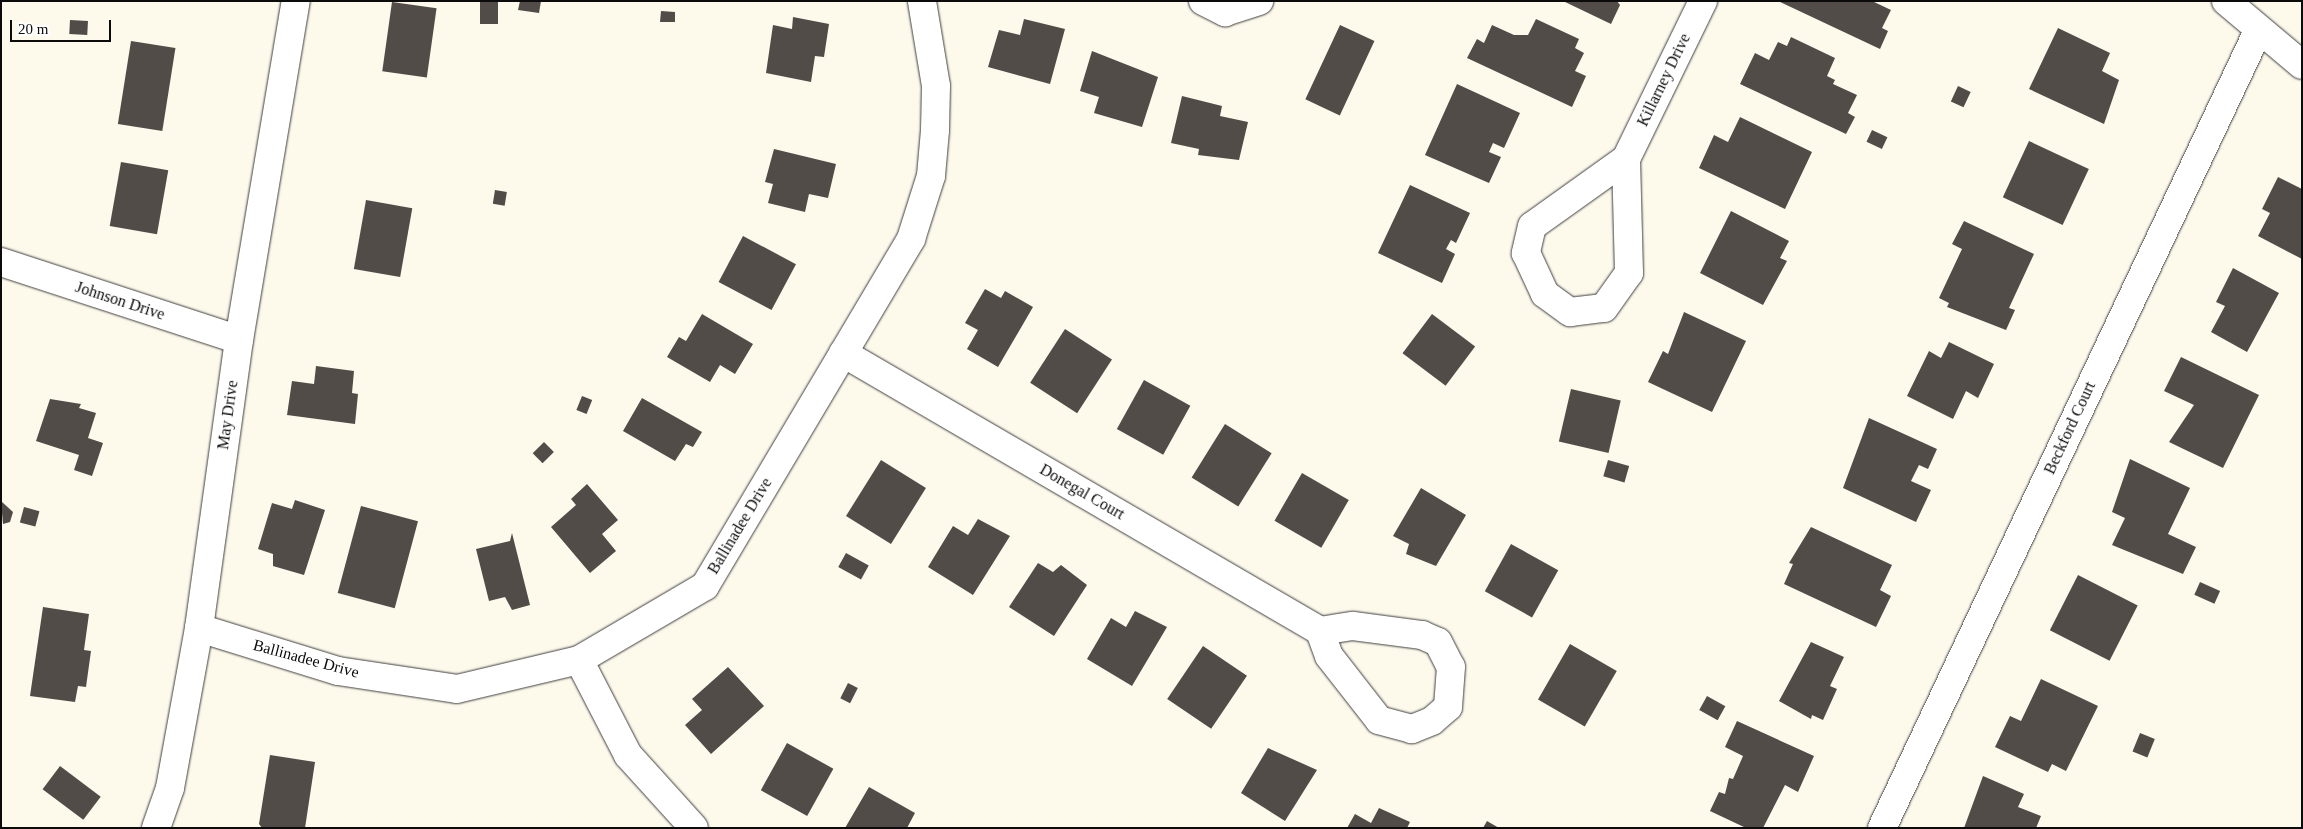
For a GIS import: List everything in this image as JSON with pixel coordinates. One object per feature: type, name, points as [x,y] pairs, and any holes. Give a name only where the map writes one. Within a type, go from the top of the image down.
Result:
[{"type":"street","name":"May Drive","points":[[156,828],[170,788],[199,628],[238,340],[296,1]]},
{"type":"street","name":"Ballinadee Drive","points":[[199,628],[338,671],[457,689],[579,660],[705,586],[911,239],[931,176],[936,86],[922,1]]},
{"type":"street","points":[[1203,1],[1225,12],[1259,1]]},
{"type":"street","name":"Killarney Drive","points":[[1626,160],[1532,226],[1526,253],[1545,294],[1570,312],[1604,308],[1629,273],[1626,160],[1703,1]]},
{"type":"street","points":[[2226,1],[2302,65]]},
{"type":"street","name":"Beckford Court","points":[[1882,828],[2259,29]]},
{"type":"street","name":"Johnson Drive","points":[[1,262],[238,340]]},
{"type":"street","name":"Donegal Court","points":[[844,353],[1320,631]]},
{"type":"street","points":[[1353,626],[1422,635],[1438,642],[1452,667],[1448,707],[1432,721],[1412,729],[1378,720],[1328,656],[1320,631],[1353,626]]},
{"type":"street","points":[[579,660],[628,754],[694,828]]},
{"type":"building","points":[[480,1],[498,1],[498,24],[480,24]]},
{"type":"building","points":[[520,1],[541,1],[539,13],[518,10]]},
{"type":"building","points":[[1563,1],[1617,1],[1620,5],[1611,24]]},
{"type":"building","points":[[1778,1],[1872,1],[1891,10],[1882,28],[1888,31],[1880,49]]},
{"type":"building","points":[[392,2],[437,8],[427,78],[382,71]]},
{"type":"building","points":[[661,11],[675,12],[675,22],[660,22]]},
{"type":"building","points":[[793,17],[829,24],[824,57],[815,56],[811,82],[766,73],[773,25],[792,29]]},
{"type":"building","points":[[1024,19],[1065,29],[1050,84],[988,67],[999,30],[1020,35]]},
{"type":"building","points":[[1536,19],[1579,39],[1575,48],[1584,53],[1575,71],[1586,76],[1572,107],[1467,58],[1477,39],[1484,43],[1492,25],[1514,35],[1528,35]]},
{"type":"building","points":[[70,20],[88,21],[87,35],[69,34]]},
{"type":"building","points":[[1340,25],[1374,41],[1340,115],[1305,99]]},
{"type":"building","points":[[2058,28],[2110,53],[2102,71],[2119,80],[2104,124],[2029,89]]},
{"type":"building","points":[[1791,37],[1835,58],[1827,76],[1835,80],[1833,84],[1857,95],[1848,113],[1855,117],[1846,134],[1740,84],[1755,53],[1769,60],[1778,42],[1787,46]]},
{"type":"building","points":[[131,41],[175,48],[162,131],[118,124]]},
{"type":"building","points":[[1092,51],[1158,77],[1142,127],[1094,113],[1099,97],[1080,91]]},
{"type":"building","points":[[1457,84],[1520,113],[1504,148],[1493,143],[1489,152],[1501,157],[1489,183],[1425,155]]},
{"type":"building","points":[[1958,86],[1971,92],[1964,107],[1951,101]]},
{"type":"building","points":[[1182,96],[1222,106],[1220,116],[1248,122],[1239,160],[1198,155],[1199,149],[1171,143]]},
{"type":"building","points":[[1740,117],[1812,152],[1785,209],[1699,168],[1714,135],[1728,142]]},
{"type":"building","points":[[1872,130],[1887,137],[1882,149],[1867,142]]},
{"type":"building","points":[[2029,141],[2089,169],[2063,225],[2003,197]]},
{"type":"building","points":[[774,149],[836,164],[828,198],[809,194],[805,212],[768,203],[773,184],[765,182]]},
{"type":"building","points":[[121,162],[168,170],[157,234],[110,226]]},
{"type":"building","points":[[2278,177],[2302,189],[2302,259],[2258,236],[2270,213],[2262,209]]},
{"type":"building","points":[[1410,185],[1470,213],[1456,243],[1451,240],[1446,249],[1455,254],[1442,283],[1378,253]]},
{"type":"building","points":[[495,190],[507,192],[505,206],[493,204]]},
{"type":"building","points":[[366,200],[412,208],[400,277],[354,269]]},
{"type":"building","points":[[1731,211],[1789,241],[1780,258],[1787,261],[1763,305],[1700,273]]},
{"type":"building","points":[[1964,221],[2034,254],[2009,308],[2015,310],[2006,330],[1947,307],[1949,303],[1939,298],[1962,249],[1952,244]]},
{"type":"building","points":[[743,236],[796,264],[772,310],[719,282]]},
{"type":"building","points":[[2233,268],[2279,293],[2247,352],[2211,332],[2225,306],[2216,302]]},
{"type":"building","points":[[985,289],[1001,298],[1005,291],[1033,307],[998,367],[967,349],[978,330],[965,323]]},
{"type":"building","points":[[1684,312],[1746,341],[1712,412],[1648,382],[1663,351],[1668,354]]},
{"type":"building","points":[[702,314],[753,344],[735,374],[720,365],[710,382],[667,357],[679,337],[686,341]]},
{"type":"building","points":[[1432,314],[1475,346],[1446,386],[1403,353]]},
{"type":"building","points":[[1065,329],[1112,359],[1077,413],[1030,383]]},
{"type":"building","points":[[1949,342],[1994,364],[1978,398],[1966,391],[1953,419],[1907,396],[1929,351],[1941,358]]},
{"type":"building","points":[[2181,357],[2259,395],[2223,468],[2169,442],[2194,405],[2164,391]]},
{"type":"building","points":[[316,366],[354,371],[352,393],[358,394],[355,424],[287,415],[292,381],[314,384]]},
{"type":"building","points":[[1144,380],[1190,406],[1163,455],[1117,429]]},
{"type":"building","points":[[1571,389],[1621,400],[1609,453],[1559,442]]},
{"type":"building","points":[[582,396],[592,400],[587,414],[576,410]]},
{"type":"building","points":[[642,398],[702,432],[693,447],[686,444],[675,461],[623,431]]},
{"type":"building","points":[[50,399],[81,404],[79,408],[96,413],[88,438],[103,443],[92,476],[74,470],[79,455],[36,441]]},
{"type":"building","points":[[1869,418],[1937,449],[1928,469],[1919,465],[1911,481],[1931,490],[1916,522],[1843,488]]},
{"type":"building","points":[[1225,424],[1272,453],[1238,507],[1192,477]]},
{"type":"building","points":[[544,442],[554,452],[543,463],[533,453]]},
{"type":"building","points":[[2130,459],[2190,488],[2168,534],[2196,547],[2183,574],[2112,545],[2125,518],[2112,512]]},
{"type":"building","points":[[881,460],[926,488],[891,544],[846,516]]},
{"type":"building","points":[[1608,460],[1629,466],[1624,482],[1603,476]]},
{"type":"building","points":[[1302,473],[1349,500],[1321,548],[1274,521]]},
{"type":"building","points":[[587,484],[618,520],[602,534],[616,551],[590,573],[551,527],[576,505],[571,499]]},
{"type":"building","points":[[1421,488],[1466,515],[1436,566],[1406,554],[1409,544],[1393,536]]},
{"type":"building","points":[[295,500],[325,510],[304,575],[273,566],[273,554],[258,549],[272,503],[292,509]]},
{"type":"building","points":[[1,501],[13,512],[10,522],[3,524]]},
{"type":"building","points":[[361,506],[418,521],[395,608],[338,593]]},
{"type":"building","points":[[24,507],[39,511],[35,527],[20,522]]},
{"type":"building","points":[[978,519],[1010,536],[973,595],[928,567],[953,526],[968,535]]},
{"type":"building","points":[[1811,527],[1892,565],[1880,590],[1891,596],[1876,627],[1784,584],[1793,564],[1789,563]]},
{"type":"building","points":[[512,533],[530,605],[512,610],[505,597],[489,601],[476,549],[510,541]]},
{"type":"building","points":[[1511,544],[1558,570],[1532,617],[1485,591]]},
{"type":"building","points":[[846,553],[869,566],[861,580],[838,567]]},
{"type":"building","points":[[1038,563],[1053,572],[1061,565],[1087,585],[1054,636],[1009,607]]},
{"type":"building","points":[[2078,575],[2138,605],[2110,661],[2050,630]]},
{"type":"building","points":[[2200,582],[2220,591],[2214,604],[2194,595]]},
{"type":"building","points":[[43,607],[89,614],[84,650],[91,651],[86,687],[78,686],[75,702],[30,696]]},
{"type":"building","points":[[1135,611],[1167,627],[1132,686],[1087,659],[1111,618],[1126,627]]},
{"type":"building","points":[[1811,642],[1844,657],[1830,686],[1837,689],[1823,720],[1812,715],[1811,719],[1779,701]]},
{"type":"building","points":[[1570,644],[1617,671],[1585,726],[1538,699]]},
{"type":"building","points":[[1203,646],[1247,676],[1211,729],[1167,699]]},
{"type":"building","points":[[728,667],[764,706],[711,754],[685,725],[702,710],[692,699]]},
{"type":"building","points":[[2041,679],[2098,706],[2066,771],[2052,764],[2048,772],[1995,747],[2010,716],[2021,721]]},
{"type":"building","points":[[848,683],[858,688],[850,703],[840,698]]},
{"type":"building","points":[[1707,696],[1725,706],[1718,720],[1699,710]]},
{"type":"building","points":[[1737,721],[1814,756],[1798,792],[1785,785],[1763,828],[1746,828],[1710,811],[1719,792],[1725,794],[1729,778],[1733,779],[1743,756],[1725,747]]},
{"type":"building","points":[[2140,733],[2155,739],[2147,758],[2133,752]]},
{"type":"building","points":[[787,743],[833,769],[807,816],[761,790]]},
{"type":"building","points":[[1268,748],[1317,770],[1285,821],[1241,793]]},
{"type":"building","points":[[270,755],[315,762],[305,828],[262,828],[259,824]]},
{"type":"building","points":[[60,766],[101,797],[83,820],[43,789]]},
{"type":"building","points":[[1983,776],[2024,794],[2018,807],[2041,816],[2036,828],[1964,828]]},
{"type":"building","points":[[869,787],[915,813],[907,828],[845,828]]},
{"type":"building","points":[[1379,808],[1410,822],[1407,828],[1347,828],[1355,814],[1371,823]]},
{"type":"building","points":[[1487,821],[1499,828],[1483,828]]}]
